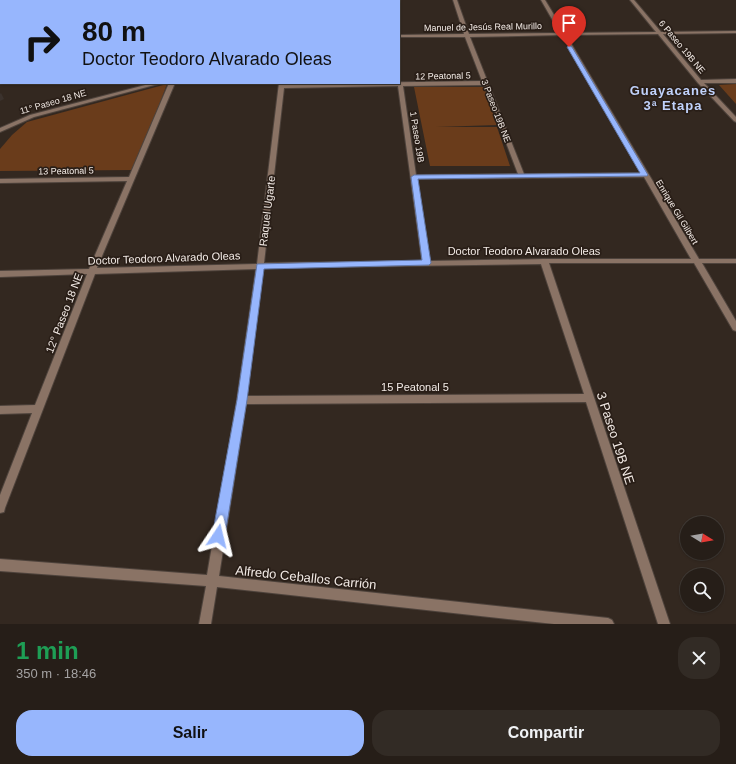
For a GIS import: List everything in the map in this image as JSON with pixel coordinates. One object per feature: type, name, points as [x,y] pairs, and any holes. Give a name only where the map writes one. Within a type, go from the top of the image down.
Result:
[{"type":"street","name":"3 Paseo 19B NE","points":[[455,0],[466,36],[471,44],[522,177]]},
{"type":"street","name":"Enrique Gil Gilbert","points":[[543,0],[644,175],[736,328]]},
{"type":"street","name":"6 Paseo 19B NE","points":[[632,0],[661,33],[700,82],[736,120]]},
{"type":"street","name":"Manuel de Jesús Real Murillo","points":[[400,36],[736,32]]},
{"type":"street","points":[[700,82],[736,81]]},
{"type":"street","name":"12 Peatonal 5","points":[[282,84],[400,85],[485,82]]},
{"type":"street","name":"11° Paseo 18 NE","points":[[0,130],[32,116],[155,84]]},
{"type":"street","name":"12° Paseo 18 NE","points":[[0,508],[92,271],[172,84]]},
{"type":"street","name":"Raquel Ugarte","points":[[205,624],[242,400],[282,84]]},
{"type":"street","name":"1 Paseo 19B","points":[[400,85],[426,263]]},
{"type":"street","points":[[414,177],[644,175]]},
{"type":"street","name":"13 Peatonal 5","points":[[0,181],[132,179]]},
{"type":"street","name":"3 Paseo 19B NE","points":[[544,260],[664,624]]},
{"type":"street","name":"Doctor Teodoro Alvarado Oleas","points":[[0,274],[260,266],[544,260],[736,262]]},
{"type":"street","name":"15 Peatonal 5","points":[[242,400],[589,398]]},
{"type":"street","points":[[0,410],[39,409]]},
{"type":"street","name":"Alfredo Ceballos Carrión","points":[[0,565],[211,581],[608,624]]},
{"type":"shaded area","points":[[167,84],[135,170],[0,171],[0,149],[12,135],[27,122]]},
{"type":"shaded area","points":[[736,84],[736,104],[719,85]]},
{"type":"shaded area","points":[[414,87],[484,87],[497,125],[436,127],[497,127],[510,166],[430,166]]},
{"type":"district","name":"Guayacanes 3ª Etapa","points":[[673,98]]},
{"type":"route","points":[[218,536],[242,400],[260,266],[426,263],[414,177],[644,175],[569,47]]}]
